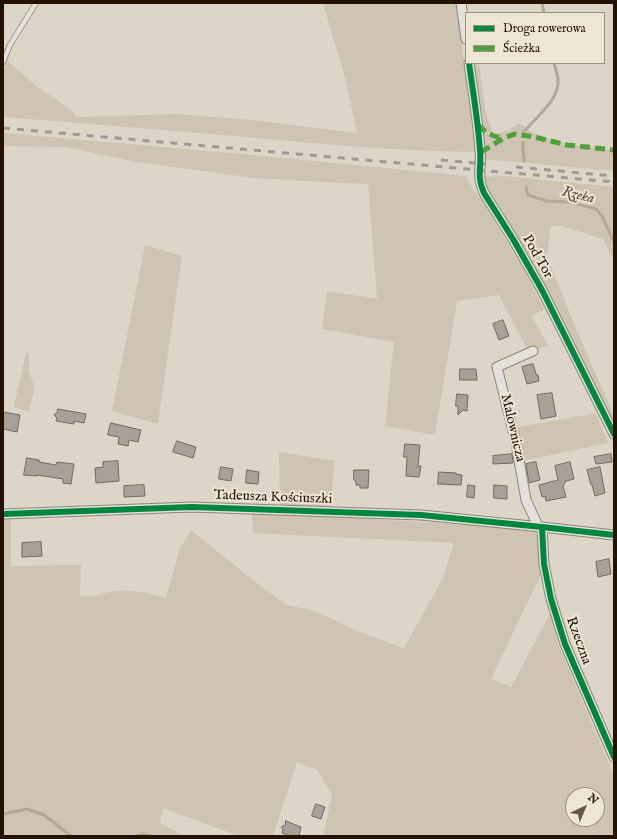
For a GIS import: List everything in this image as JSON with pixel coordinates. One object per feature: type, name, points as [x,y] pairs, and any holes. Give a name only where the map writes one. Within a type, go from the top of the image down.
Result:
[{"type":"street","points":[[461,3],[465,32]]},
{"type":"street","name":"Pod Tor","points":[[469,64],[481,152],[479,178],[481,186],[542,290],[614,434]]},
{"type":"street","name":"Malownicza","points":[[533,351],[497,367],[516,443],[526,500],[540,526]]},
{"type":"street","name":"Tadeusza Kościuszki","points":[[3,514],[192,507],[422,515],[540,526],[614,535]]},
{"type":"street","name":"Rzeczna","points":[[540,526],[544,564],[550,592],[565,644],[614,757]]},
{"type":"lane","points":[[3,62],[10,45],[36,3]]},
{"type":"shaded area","points":[[323,3],[457,3],[475,152],[360,147],[3,117],[3,73],[7,60],[36,86],[73,111],[77,117],[177,114],[252,120],[357,133],[345,78]]},
{"type":"shaded area","points":[[473,64],[479,64],[486,114],[494,135],[509,130],[519,123],[530,131],[551,140],[614,150],[614,171],[484,159],[483,134]]},
{"type":"shaded area","points":[[3,133],[243,154],[466,176],[520,263],[544,309],[532,316],[548,346],[528,351],[499,295],[457,301],[435,435],[385,426],[394,342],[322,329],[327,291],[377,299],[368,184],[254,178],[131,161],[66,147],[3,146]]},
{"type":"shaded area","points":[[494,175],[614,187],[614,261],[603,239],[562,226],[551,226],[547,256],[576,329],[614,415],[614,424],[572,339],[520,242],[489,192],[483,176],[493,177]]},
{"type":"shaded area","points":[[145,245],[182,256],[158,424],[112,411]]},
{"type":"shaded area","points":[[26,353],[29,353],[29,371],[34,389],[29,412],[14,407]]},
{"type":"shaded area","points":[[596,413],[608,443],[522,461],[514,428]]},
{"type":"shaded area","points":[[279,452],[335,461],[330,510],[280,510]]},
{"type":"shaded area","points":[[252,512],[524,528],[534,530],[540,541],[542,572],[491,679],[511,687],[551,612],[558,644],[614,776],[614,836],[323,836],[332,796],[318,770],[297,762],[273,836],[239,836],[163,808],[160,823],[184,836],[3,836],[3,517],[11,516],[11,566],[81,565],[80,596],[130,591],[142,592],[166,598],[180,548],[191,530],[286,605],[312,610],[362,633],[404,648],[443,578],[454,543],[253,533]]},
{"type":"building","points":[[503,320],[509,336],[499,340],[493,324]]},
{"type":"building","points":[[533,364],[539,381],[527,384],[522,367]]},
{"type":"building","points":[[460,369],[476,369],[477,380],[460,380]]},
{"type":"building","points":[[552,393],[556,416],[541,419],[537,395]]},
{"type":"building","points":[[457,394],[468,395],[467,411],[463,410],[458,415],[458,406],[456,406]]},
{"type":"building","points":[[58,409],[86,414],[84,423],[74,421],[74,424],[56,421],[57,418],[54,415]]},
{"type":"building","points":[[3,412],[20,415],[17,432],[3,429]]},
{"type":"building","points":[[111,423],[141,430],[138,442],[129,440],[128,446],[118,444],[119,437],[108,435]]},
{"type":"building","points":[[177,441],[196,447],[193,458],[173,452]]},
{"type":"building","points":[[405,444],[420,445],[418,466],[421,466],[419,477],[406,476],[407,457],[404,457]]},
{"type":"building","points":[[512,454],[513,463],[493,464],[493,456]]},
{"type":"building","points":[[611,454],[612,462],[596,464],[594,457]]},
{"type":"building","points":[[27,458],[56,465],[57,462],[74,464],[71,484],[63,483],[63,479],[37,475],[24,475]]},
{"type":"building","points":[[118,461],[119,481],[96,483],[95,468],[103,467],[103,462]]},
{"type":"building","points":[[536,462],[540,480],[529,483],[526,464]]},
{"type":"building","points":[[570,462],[574,479],[566,481],[563,486],[566,497],[546,501],[545,496],[542,497],[539,485],[558,480],[555,466]]},
{"type":"building","points":[[221,467],[233,469],[231,481],[219,479]]},
{"type":"building","points":[[600,467],[605,493],[595,496],[587,470]]},
{"type":"building","points":[[247,470],[259,472],[258,484],[246,483]]},
{"type":"building","points":[[354,470],[369,470],[368,488],[360,488],[360,485],[356,485],[354,480]]},
{"type":"building","points":[[439,472],[456,473],[462,475],[461,485],[438,484]]},
{"type":"building","points":[[144,485],[145,496],[124,497],[124,486]]},
{"type":"building","points":[[468,485],[475,486],[474,498],[467,497]]},
{"type":"building","points":[[494,485],[507,486],[507,499],[494,498]]},
{"type":"building","points":[[41,542],[42,556],[22,557],[22,543]]},
{"type":"building","points":[[609,559],[611,574],[598,577],[596,562]]},
{"type":"building","points":[[316,804],[325,807],[321,819],[312,816]]},
{"type":"building","points":[[286,821],[301,827],[299,836],[290,836],[282,833],[283,829],[281,827],[285,825]]},
{"type":"waterway","name":"Rzeka","points":[[542,3],[544,12]]},
{"type":"waterway","name":"Rzeka","points":[[524,132],[546,108],[555,94],[558,86],[558,78],[554,64]]},
{"type":"waterway","name":"Rzeka","points":[[523,142],[524,161]]},
{"type":"waterway","name":"Rzeka","points":[[526,187],[528,195],[547,201],[570,202],[596,209],[602,216],[614,242]]},
{"type":"waterway","points":[[3,814],[27,809],[44,815],[71,836]]},
{"type":"waterway","points":[[137,836],[143,834],[152,836]]},
{"type":"railway","points":[[3,128],[614,182]]},
{"type":"railway","points":[[441,160],[486,164]]},
{"type":"railway","points":[[516,167],[614,176]]},
{"type":"marked path","points":[[478,125],[490,134],[496,137],[504,138]]},
{"type":"marked path","points":[[481,152],[504,138],[515,134],[567,145],[614,150]]},
{"type":"cycle path","points":[[469,64],[479,139],[480,182],[484,193],[513,239],[542,290],[614,434]]},
{"type":"cycle path","points":[[3,514],[192,507],[421,515],[614,535]]},
{"type":"cycle path","points":[[542,527],[544,564],[551,599],[565,644],[614,757]]}]
